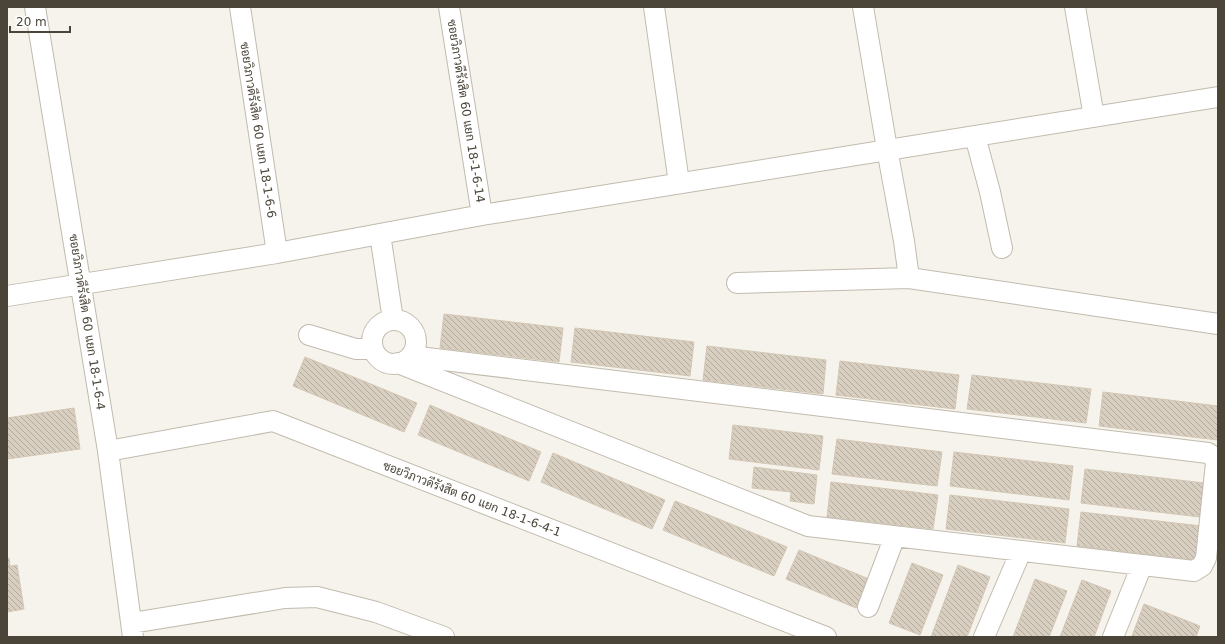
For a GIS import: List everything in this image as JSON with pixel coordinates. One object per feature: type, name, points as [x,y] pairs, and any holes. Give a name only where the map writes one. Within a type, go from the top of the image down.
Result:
[{"type":"street","name":"ซอยวิภาวดีรังสิต 60 แยก 18-1-6-4","points":[[35,7],[108,451],[132,630]]},
{"type":"street","name":"ซอยวิภาวดีรังสิต 60 แยก 18-1-6-6","points":[[240,7],[277,253]]},
{"type":"street","name":"ซอยวิภาวดีรังสิต 60 แยก 18-1-6-14","points":[[450,7],[482,215]]},
{"type":"street","points":[[654,7],[679,183]]},
{"type":"street","points":[[863,7],[904,241],[909,278]]},
{"type":"street","points":[[1075,7],[1094,117]]},
{"type":"street","points":[[7,296],[277,253],[482,215],[1218,97]]},
{"type":"street","points":[[975,136],[990,192],[1002,248]]},
{"type":"street","points":[[380,234],[393,320]]},
{"type":"street","points":[[737,283],[909,278],[1218,324]]},
{"type":"street","points":[[401,320],[408,324],[416,339],[416,348],[405,360],[395,364],[385,363],[378,358],[373,350],[371,340],[374,331],[385,321],[401,320]]},
{"type":"street","points":[[308,334],[356,349],[373,350]]},
{"type":"street","points":[[405,360],[1208,453],[1214,457],[1216,463],[1206,558],[1202,566],[1194,571],[808,526],[405,360]]},
{"type":"street","name":"ซอยวิภาวดีรังสิต 60 แยก 18-1-6-4-1","points":[[108,451],[273,421],[826,637]]},
{"type":"street","points":[[868,607],[895,536]]},
{"type":"street","points":[[984,637],[1021,551]]},
{"type":"street","points":[[1113,637],[1142,565]]},
{"type":"street","points":[[132,630],[285,598],[317,597],[376,612],[444,637]]},
{"type":"building","points":[[444,314],[563,328],[559,362],[440,348]]},
{"type":"building","points":[[575,328],[694,342],[690,376],[571,362]]},
{"type":"building","points":[[707,346],[826,360],[823,394],[703,380]]},
{"type":"building","points":[[305,357],[417,403],[404,432],[293,386]]},
{"type":"building","points":[[840,361],[959,375],[955,409],[836,395]]},
{"type":"building","points":[[972,375],[1091,389],[1086,423],[967,409]]},
{"type":"building","points":[[1103,392],[1218,406],[1218,440],[1099,426]]},
{"type":"building","points":[[430,405],[541,452],[529,481],[418,435]]},
{"type":"building","points":[[74,408],[80,449],[7,459],[7,418]]},
{"type":"building","points":[[733,425],[823,436],[819,470],[729,459]]},
{"type":"building","points":[[837,439],[942,452],[937,486],[832,474]]},
{"type":"building","points":[[954,452],[1073,466],[1069,500],[950,486]]},
{"type":"building","points":[[553,453],[665,500],[652,529],[541,482]]},
{"type":"building","points":[[754,467],[817,475],[814,504],[790,501],[791,492],[752,488]]},
{"type":"building","points":[[1085,469],[1204,483],[1200,517],[1081,503]]},
{"type":"building","points":[[831,482],[938,495],[933,529],[827,517]]},
{"type":"building","points":[[950,495],[1069,509],[1065,543],[946,529]]},
{"type":"building","points":[[675,501],[787,547],[774,576],[663,530]]},
{"type":"building","points":[[1081,512],[1201,526],[1196,560],[1077,546]]},
{"type":"building","points":[[799,550],[869,579],[856,608],[786,579]]},
{"type":"building","points":[[9,558],[10,566],[17,565],[24,609],[7,612],[7,559]]},
{"type":"building","points":[[912,563],[943,575],[920,635],[889,623]]},
{"type":"building","points":[[958,565],[990,577],[967,637],[931,637]]},
{"type":"building","points":[[1035,579],[1067,591],[1049,637],[1013,637]]},
{"type":"building","points":[[1082,580],[1111,591],[1094,637],[1060,637]]},
{"type":"building","points":[[1144,604],[1200,626],[1196,637],[1132,636]]}]
